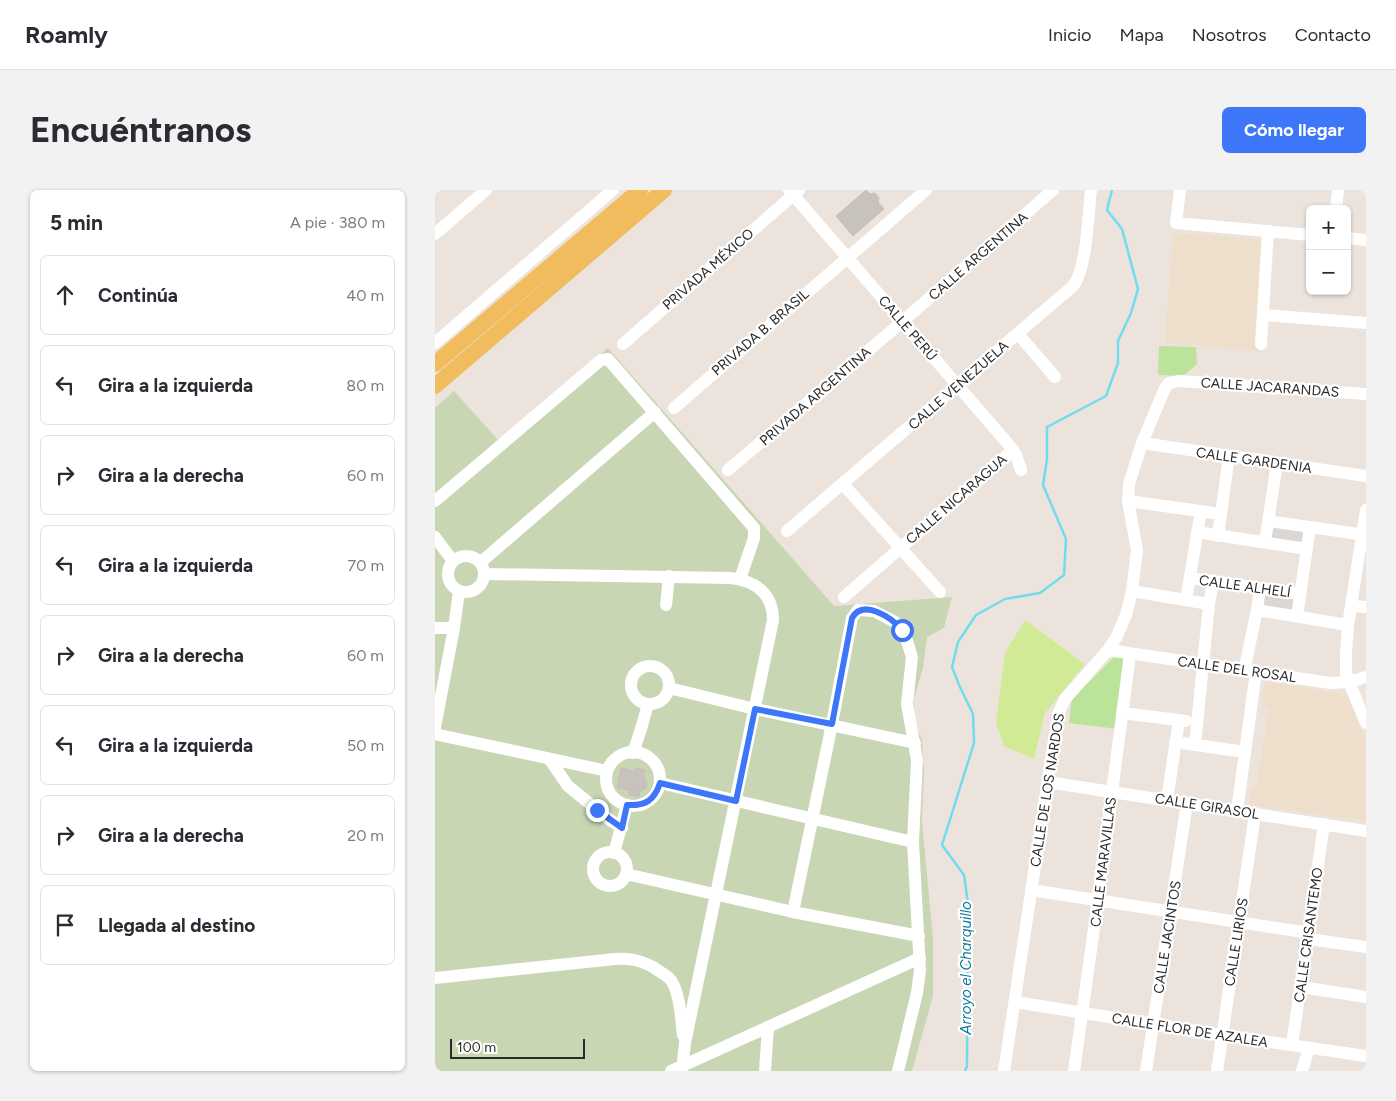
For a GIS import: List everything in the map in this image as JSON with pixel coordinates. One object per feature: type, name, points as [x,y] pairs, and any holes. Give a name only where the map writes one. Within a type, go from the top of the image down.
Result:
[{"type":"main road","points":[[435,364],[550,256],[640,190]]},
{"type":"main road","points":[[437,378],[664,190]]},
{"type":"street","points":[[435,234],[486,190]]},
{"type":"street","points":[[435,343],[550,256],[613,190]]},
{"type":"street","name":"PRIVADA B. BRASIL","points":[[673,408],[926,190]]},
{"type":"street","name":"CALLE ARGENTINA","points":[[903,321],[1053,190]]},
{"type":"street","name":"CALLE VENEZUELA","points":[[787,531],[1073,286],[1079,277],[1082,265],[1091,190]]},
{"type":"street","points":[[1180,190],[1176,224],[1306,235]]},
{"type":"street","points":[[1336,205],[1338,190]]},
{"type":"street","name":"CALLE PERÚ","points":[[794,192],[847,257],[1013,450],[1021,470]]},
{"type":"street","name":"PRIVADA MÉXICO","points":[[623,344],[794,192]]},
{"type":"street","points":[[1261,344],[1268,231]]},
{"type":"street","points":[[1351,238],[1366,240]]},
{"type":"street","points":[[1263,315],[1366,322]]},
{"type":"street","name":"PRIVADA ARGENTINA","points":[[728,470],[903,321]]},
{"type":"street","points":[[1018,334],[1055,377]]},
{"type":"street","points":[[435,501],[601,360],[608,360],[754,528],[754,538],[740,579]]},
{"type":"street","name":"CALLE JACARANDAS","points":[[1142,443],[1165,388],[1173,382],[1366,394]]},
{"type":"street","points":[[655,412],[483,568],[481,585],[477,589],[471,592],[459,591],[454,588],[448,578],[449,565],[460,556],[467,556],[475,558],[483,568],[740,579],[764,591],[768,598],[773,612],[773,620],[679,1070]]},
{"type":"street","name":"CALLE GARDENIA","points":[[1142,443],[1366,476]]},
{"type":"street","name":"CALLE DE LOS NARDOS","points":[[1004,1071],[1056,722],[1065,699],[1107,650],[1122,627],[1132,591],[1137,550],[1128,501],[1129,484],[1142,443]]},
{"type":"street","name":"CALLE NICARAGUA","points":[[844,596],[1013,450]]},
{"type":"street","points":[[1218,536],[1229,456]]},
{"type":"street","points":[[1265,542],[1277,463]]},
{"type":"street","points":[[843,484],[940,592]]},
{"type":"street","points":[[1128,501],[1221,514]]},
{"type":"street","points":[[1366,510],[1364,535],[1348,625],[1346,664],[1349,682],[1366,724]]},
{"type":"street","points":[[1186,600],[1201,511]]},
{"type":"street","points":[[1268,521],[1364,535]]},
{"type":"street","points":[[1297,616],[1310,527]]},
{"type":"street","points":[[1197,532],[1307,549]]},
{"type":"street","points":[[435,537],[453,561]]},
{"type":"street","points":[[666,605],[669,576]]},
{"type":"street","name":"CALLE ALHELÍ","points":[[1190,578],[1300,594]]},
{"type":"street","points":[[1195,745],[1209,604],[1213,582]]},
{"type":"street","points":[[1237,811],[1245,752],[1250,671],[1260,588]]},
{"type":"street","points":[[435,727],[455,628],[459,591]]},
{"type":"street","name":"CALLE ALHELÍ","points":[[1132,591],[1209,604]]},
{"type":"street","points":[[1351,606],[1366,607]]},
{"type":"street","points":[[793,912],[852,618],[858,610],[874,611],[895,622],[902,630],[910,647],[912,666],[907,704],[917,760],[913,842],[920,958],[917,993],[898,1071]]},
{"type":"street","name":"CALLE ALHELÍ","points":[[1257,610],[1348,625]]},
{"type":"street","points":[[435,628],[455,628]]},
{"type":"street","name":"CALLE DEL ROSAL","points":[[1107,650],[1331,683],[1349,682],[1366,677]]},
{"type":"street","name":"CALLE MARAVILLAS","points":[[1074,1071],[1130,654]]},
{"type":"street","points":[[647,667],[658,668],[667,676],[669,688],[664,698],[654,704],[648,704],[637,699],[631,683],[637,672],[647,667]]},
{"type":"street","points":[[669,688],[755,709],[915,742]]},
{"type":"street","points":[[633,753],[648,704]]},
{"type":"street","points":[[1122,713],[1197,723]]},
{"type":"street","points":[[1167,800],[1179,720]]},
{"type":"street","points":[[435,734],[607,771]]},
{"type":"street","points":[[1175,742],[1245,752]]},
{"type":"street","points":[[639,752],[648,756],[656,764],[660,776],[657,792],[649,801],[639,806],[627,805],[615,800],[609,791],[606,780],[607,771],[617,757],[625,753],[633,753],[639,752]]},
{"type":"street","points":[[550,760],[568,786],[622,828]]},
{"type":"street","name":"CALLE GIRASOL","points":[[1047,782],[1366,831]]},
{"type":"street","points":[[660,783],[913,842]]},
{"type":"street","name":"CALLE JACINTOS","points":[[1146,1071],[1187,803]]},
{"type":"street","points":[[614,853],[627,805]]},
{"type":"street","name":"CALLE LIRIOS","points":[[1217,1071],[1255,814]]},
{"type":"street","name":"CALLE CRISANTEMO","points":[[1292,1045],[1324,824]]},
{"type":"street","points":[[604,853],[614,853],[623,858],[626,863],[626,874],[621,882],[611,886],[597,879],[593,870],[596,860],[604,853]]},
{"type":"street","points":[[626,874],[793,912],[919,936]]},
{"type":"street","points":[[1031,890],[1239,922],[1366,947]]},
{"type":"street","points":[[679,1070],[920,958]]},
{"type":"street","points":[[435,978],[615,959],[635,959],[644,962],[671,980],[676,991],[685,1043]]},
{"type":"street","points":[[1301,987],[1366,996]]},
{"type":"street","name":"CALLE FLOR DE AZALEA","points":[[1015,1002],[1366,1056]]},
{"type":"street","points":[[765,1071],[768,1027]]},
{"type":"street","points":[[1302,1071],[1309,1048]]},
{"type":"shaded area","points":[[1173,233],[1264,240],[1259,351],[1165,343]]},
{"type":"shaded area","points":[[1269,523],[1308,528],[1306,547],[1267,541]]},
{"type":"shaded area","points":[[1261,592],[1298,596],[1296,613],[1259,609]]},
{"type":"shaded area","points":[[1264,681],[1347,695],[1366,743],[1366,821],[1249,805],[1251,788],[1256,787],[1269,709],[1262,705]]},
{"type":"green space","points":[[1159,346],[1196,347],[1197,364],[1183,376],[1158,375]]},
{"type":"green space","points":[[608,348],[834,606],[952,597],[944,628],[927,637],[923,668],[914,698],[914,722],[922,740],[924,770],[922,821],[933,939],[933,996],[912,1071],[435,1071],[435,408],[454,391],[499,441]]},
{"type":"green space","points":[[1025,620],[1085,664],[1045,713],[1034,759],[1004,746],[996,723],[1005,653]]},
{"type":"green space","points":[[1114,657],[1127,659],[1118,729],[1069,723],[1072,699]]},
{"type":"building","points":[[866,190],[870,194],[875,193],[879,198],[878,202],[884,209],[853,236],[836,216]]},
{"type":"building","points":[[621,768],[635,771],[635,768],[645,770],[643,775],[647,784],[645,789],[640,791],[639,797],[629,795],[630,791],[617,788]]},
{"type":"waterway","name":"Arroyo el Charquillo","points":[[965,1071],[967,1066],[968,904],[964,875],[942,845],[974,743],[973,714],[952,667],[958,642],[976,615],[1005,599],[1040,593],[1064,575],[1066,539],[1043,485],[1047,459],[1047,427],[1106,396],[1118,363],[1118,341],[1131,313],[1138,289],[1122,229],[1107,210],[1112,190]]},
{"type":"route","points":[[597,810],[622,828],[627,805],[639,806],[649,801],[657,792],[660,783],[736,801],[755,709],[832,724],[854,613],[858,610],[874,611],[895,622],[902,630]]}]
